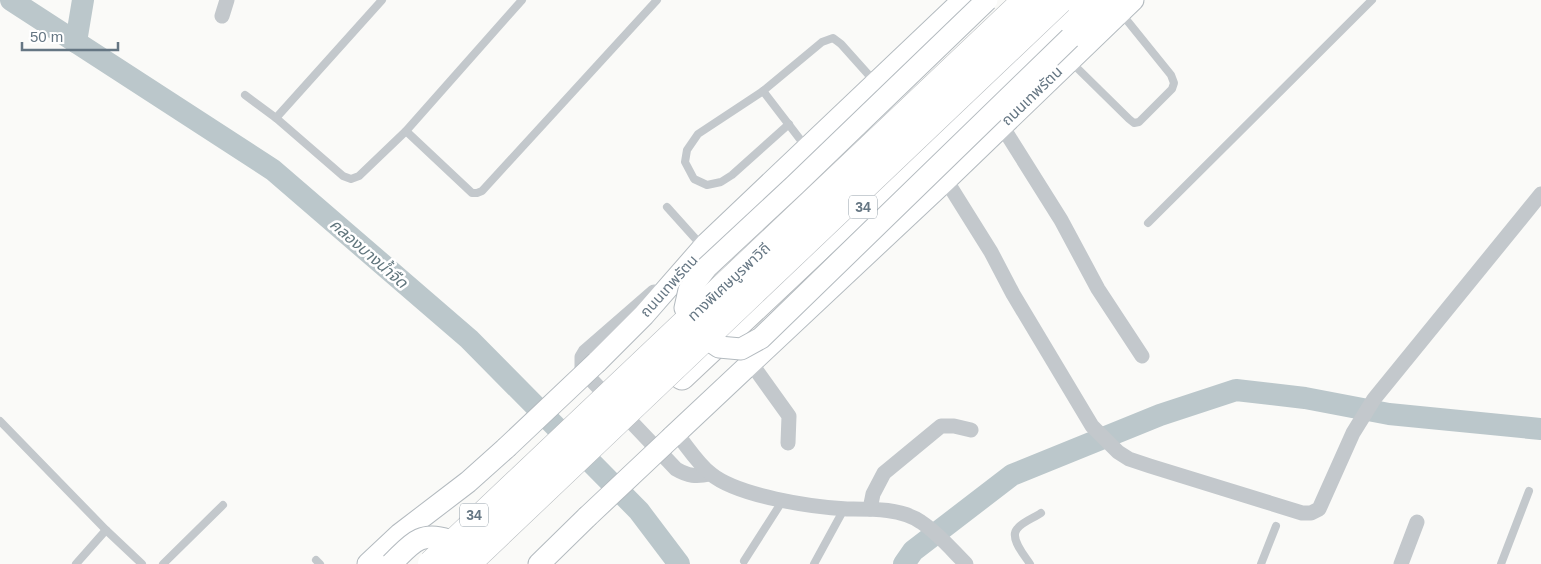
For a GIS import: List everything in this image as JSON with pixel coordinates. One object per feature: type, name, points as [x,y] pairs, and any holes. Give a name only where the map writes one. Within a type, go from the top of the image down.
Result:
[{"type":"highway","name":"ถนนเทพรัตน","points":[[615,380],[1016,0]]},
{"type":"highway","name":"ทางพิเศษบูรพาวิถี","points":[[432,564],[1027,0]]},
{"type":"highway","name":"ทางพิเศษบูรพาวิถี","points":[[466,564],[1059,0]]},
{"type":"highway","name":"34","points":[[642,415],[1083,0]]},
{"type":"highway","name":"34","points":[[422,564],[526,466]]},
{"type":"highway","points":[[485,564],[559,494]]},
{"type":"main road","points":[[987,0],[795,185],[707,266],[689,290],[685,308],[698,333],[719,347],[741,349],[761,338],[1070,38],[1121,4]]},
{"type":"main road","name":"ถนนเทพรัตน","points":[[368,564],[400,534],[468,482],[597,362],[644,315],[703,247],[876,83],[956,2]]},
{"type":"main road","name":"ถนนเทพรัตน","points":[[539,564],[946,180],[1070,60],[1121,4]]},
{"type":"main road","points":[[391,564],[413,542],[425,537],[436,536],[460,545],[473,560],[474,564]]},
{"type":"street","points":[[222,16],[227,0]]},
{"type":"street","points":[[1002,126],[1061,220],[1098,289],[1142,356]]},
{"type":"street","points":[[946,180],[991,252],[1013,294],[1092,426],[1118,452],[1129,459],[1150,466],[1302,513],[1311,513],[1319,509],[1353,432],[1374,399],[1541,194]]},
{"type":"street","points":[[681,271],[646,298],[585,352],[580,364],[582,370],[676,469],[684,474],[696,477],[710,474]]},
{"type":"street","points":[[751,363],[789,416],[788,443]]},
{"type":"street","points":[[870,509],[873,494],[884,473],[941,426],[954,426],[971,430]]},
{"type":"street","points":[[674,435],[710,474],[738,489],[783,500],[844,509],[870,509],[900,514],[921,521],[966,564]]},
{"type":"street","points":[[1400,564],[1416,522]]},
{"type":"lane","points":[[276,118],[382,0]]},
{"type":"lane","points":[[244,95],[276,118],[343,176],[352,179],[359,176],[406,131],[522,0]]},
{"type":"lane","points":[[406,131],[472,193],[482,191],[657,0]]},
{"type":"lane","points":[[1148,223],[1372,0]]},
{"type":"lane","points":[[1070,60],[1134,123],[1139,122],[1172,89],[1174,83],[1171,75],[1121,4]]},
{"type":"lane","points":[[789,124],[732,175],[721,182],[707,185],[694,178],[685,162],[687,150],[698,134],[763,91],[822,42],[832,38],[842,44],[876,83]]},
{"type":"lane","points":[[763,91],[807,148]]},
{"type":"lane","points":[[668,206],[703,247]]},
{"type":"lane","points":[[0,420],[106,530],[142,564]]},
{"type":"lane","points":[[1501,564],[1529,491]]},
{"type":"lane","points":[[744,562],[783,500]]},
{"type":"lane","points":[[163,564],[223,505]]},
{"type":"lane","points":[[814,564],[844,509]]},
{"type":"lane","points":[[1030,564],[1018,545],[1015,536],[1017,529],[1041,513]]},
{"type":"lane","points":[[1261,564],[1276,526]]},
{"type":"lane","points":[[76,564],[106,530]]},
{"type":"waterway","name":"คลองบางน้ำจืด","points":[[11,0],[273,170],[469,339],[639,511],[679,564]]},
{"type":"waterway","points":[[76,42],[83,0]]},
{"type":"waterway","points":[[904,564],[913,551],[1012,475],[1160,415],[1236,390],[1305,398],[1389,414],[1541,429]]}]
